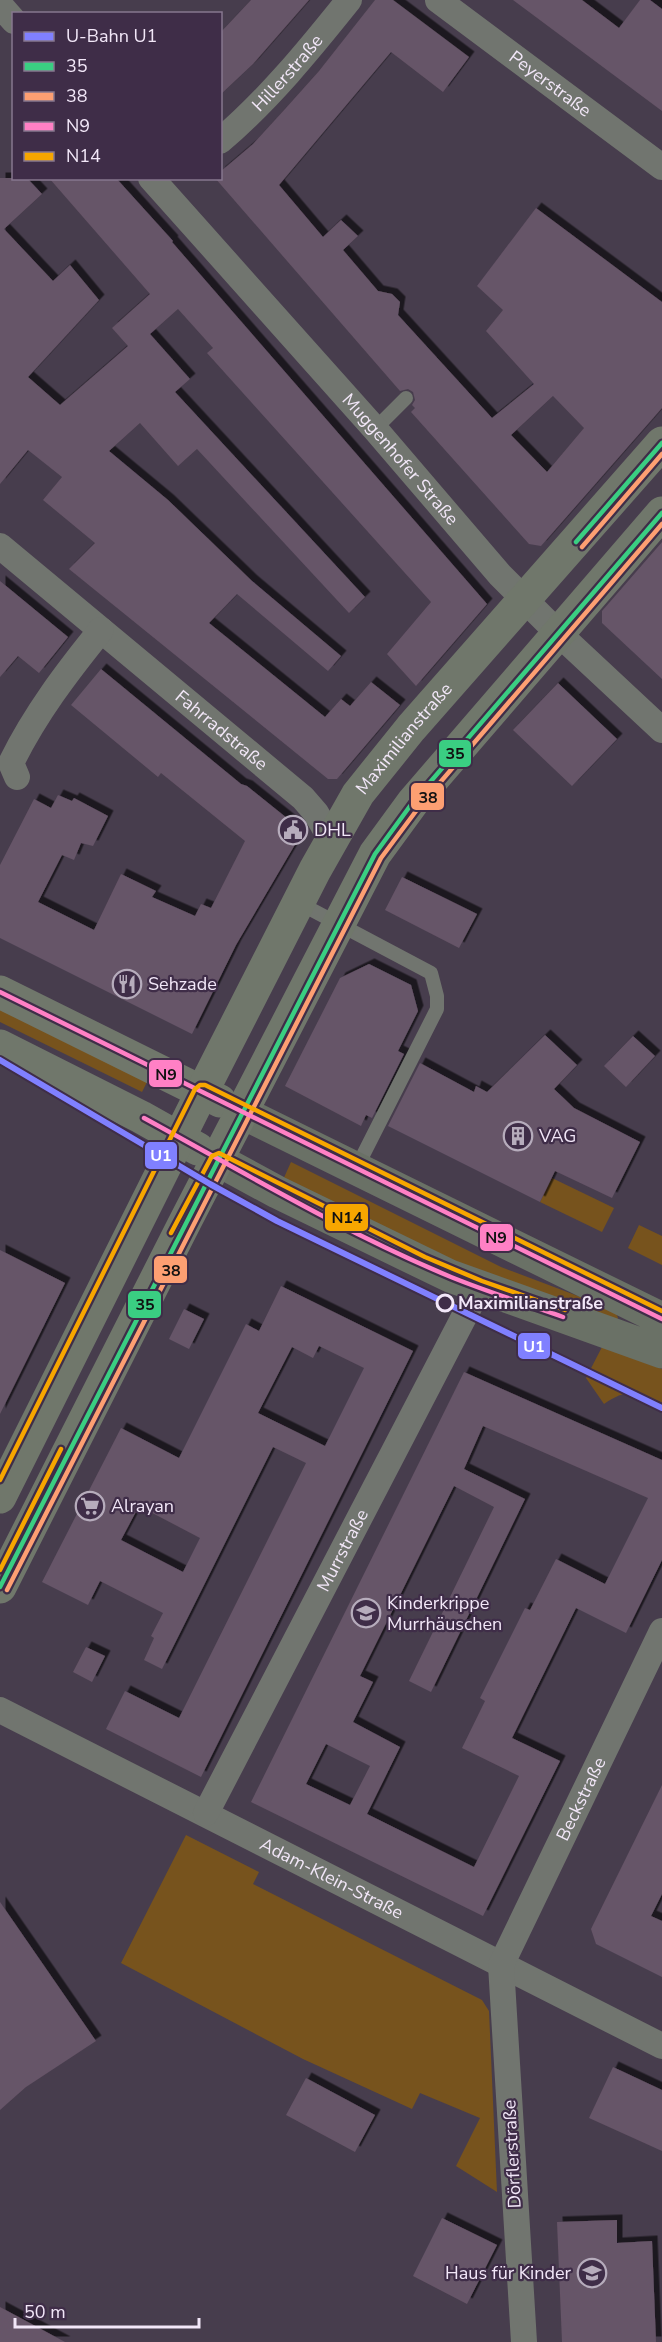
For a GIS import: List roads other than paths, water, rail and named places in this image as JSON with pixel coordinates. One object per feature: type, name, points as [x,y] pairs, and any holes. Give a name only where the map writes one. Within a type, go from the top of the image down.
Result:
[{"type":"main road","name":"Maximilianstraße","points":[[0,1497],[179,1137],[299,903],[358,794],[381,763],[662,442]]},
{"type":"main road","points":[[0,1587],[370,863],[399,819],[662,513]]},
{"type":"main road","points":[[0,992],[649,1312]]},
{"type":"main road","points":[[0,1046],[422,1264],[479,1288],[662,1352]]},
{"type":"street","name":"Hillerstraße","points":[[222,139],[239,125],[300,62],[350,0]]},
{"type":"street","name":"Peyerstraße","points":[[438,0],[662,167]]},
{"type":"street","points":[[0,5],[12,19]]},
{"type":"street","name":"Muggenhofer Straße","points":[[164,183],[524,601],[662,730]]},
{"type":"street","name":"Fahrradstraße","points":[[0,546],[310,805],[332,841]]},
{"type":"street","points":[[17,777],[11,763],[24,736],[56,686],[101,630]]},
{"type":"street","name":"Murrstraße","points":[[206,1813],[479,1288]]},
{"type":"street","name":"Beckstraße","points":[[501,1965],[662,1631]]},
{"type":"street","name":"Adam-Klein-Straße","points":[[0,1710],[662,2046]]},
{"type":"street","name":"Dörflerstraße","points":[[501,1965],[524,2342]]},
{"type":"lane","points":[[375,429],[406,398]]},
{"type":"lane","points":[[299,903],[431,974],[437,996],[437,1009],[356,1169]]},
{"type":"lane","points":[[616,1336],[628,1331],[632,1324],[649,1312]]},
{"type":"metro line","name":"U1","points":[[0,1060],[277,1221],[662,1408]]},
{"type":"place","name":"DHL","points":[[293,830]]},
{"type":"place","name":"Sehzade","points":[[127,984]]},
{"type":"place","name":"VAG","points":[[518,1136]]},
{"type":"place","name":"Maximilianstraße","points":[[445,1303]]},
{"type":"place","name":"Alrayan","points":[[90,1506]]},
{"type":"place","name":"Kinderkrippe Murrhäuschen","points":[[366,1613]]},
{"type":"place","name":"Haus für Kinder","points":[[592,2273]]}]
